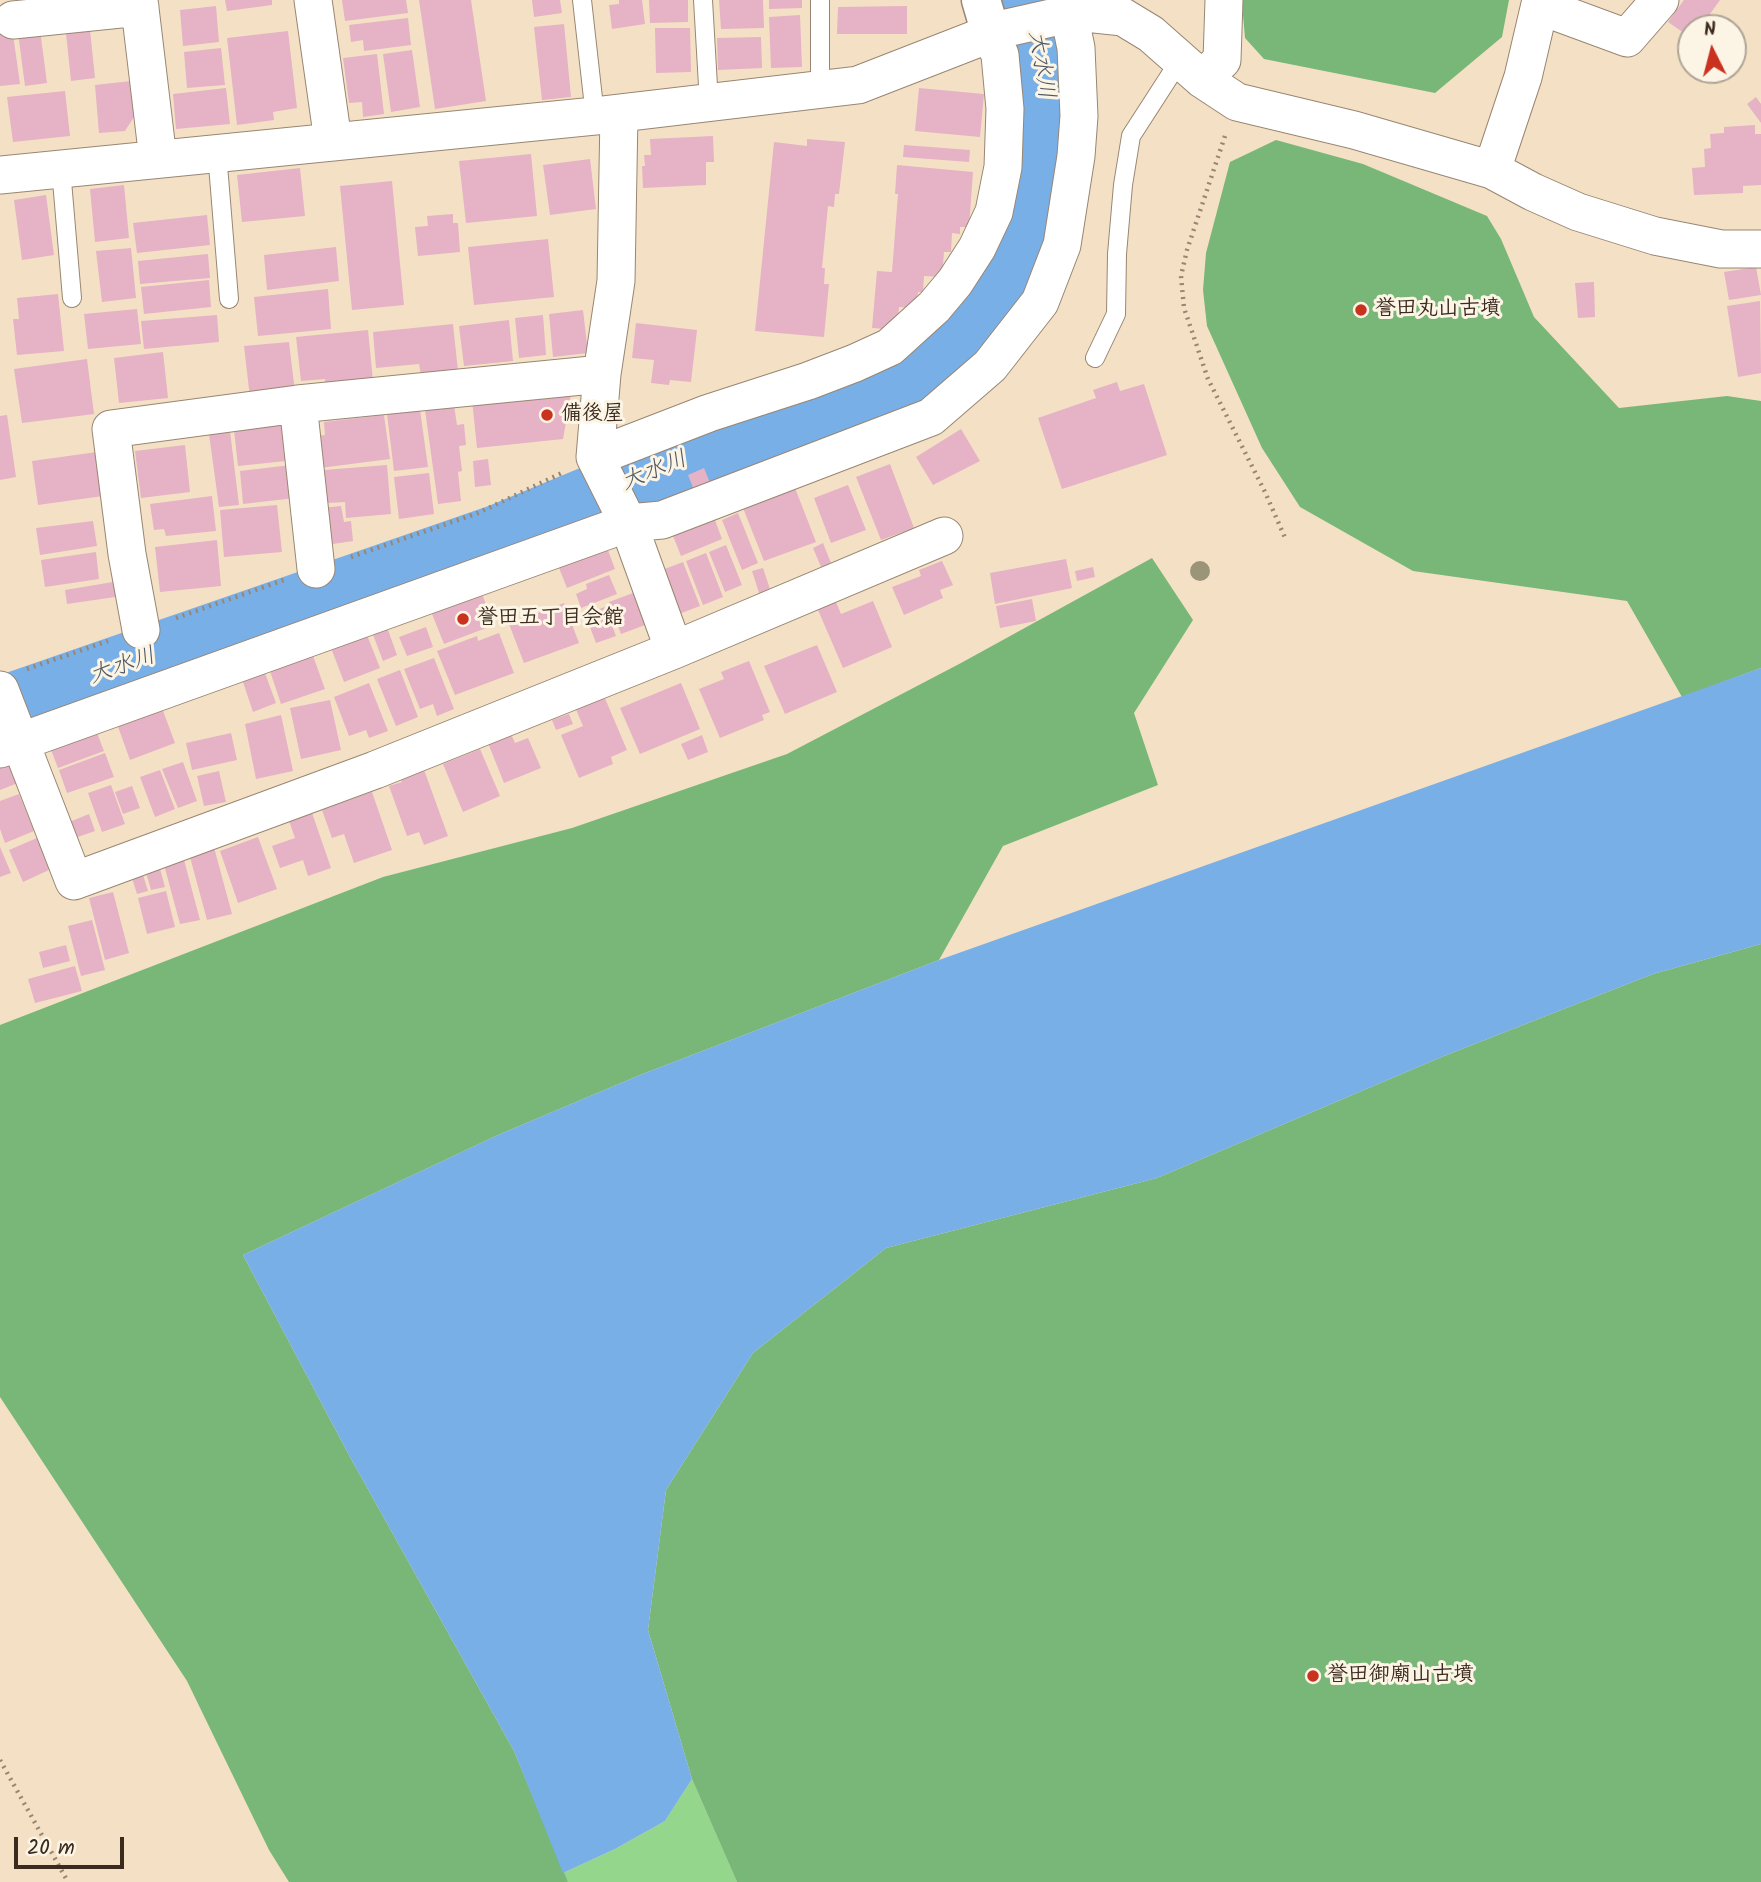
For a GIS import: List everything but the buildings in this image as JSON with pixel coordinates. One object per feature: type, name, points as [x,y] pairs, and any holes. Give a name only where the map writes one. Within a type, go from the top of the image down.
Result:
[{"type":"street","points":[[313,0],[333,141]]},
{"type":"street","points":[[1191,70],[1222,60],[1224,0]]},
{"type":"street","points":[[1492,170],[1522,77],[1540,3],[1627,38],[1660,0]]},
{"type":"street","points":[[12,20],[139,4],[158,159]]},
{"type":"street","points":[[0,175],[607,115],[858,85],[991,21],[1094,13],[1123,17],[1151,34],[1191,70],[1237,102],[1377,136],[1492,170],[1578,212],[1655,236],[1721,249],[1761,250]]},
{"type":"street","points":[[12,740],[624,514],[662,520],[931,417],[990,366],[1040,302],[1062,245],[1076,156],[1079,116],[1076,48],[1063,16]]},
{"type":"street","points":[[599,464],[709,413],[808,381],[890,347],[934,307],[956,282],[977,248],[994,212],[1003,167],[1005,109],[1000,55],[991,21]]},
{"type":"street","points":[[607,115],[616,281],[602,374],[599,464],[624,514],[674,650]]},
{"type":"street","points":[[141,630],[127,554],[111,429],[298,404],[602,374]]},
{"type":"street","points":[[298,404],[316,569]]},
{"type":"street","points":[[0,690],[12,740],[74,881],[375,770],[674,650],[944,536]]},
{"type":"lane","points":[[582,0],[607,115]]},
{"type":"lane","points":[[703,0],[709,103]]},
{"type":"lane","points":[[820,0],[820,90]]},
{"type":"lane","points":[[1095,358],[1116,314],[1117,254],[1131,136],[1191,70]]},
{"type":"lane","points":[[217,153],[229,299]]},
{"type":"lane","points":[[61,169],[72,298]]},
{"type":"path","points":[[1237,102],[1187,250],[1181,276],[1184,308],[1208,379],[1286,540]]},
{"type":"path","points":[[0,1760],[68,1882]]},
{"type":"green space","points":[[1238,0],[1509,0],[1502,37],[1435,93],[1264,59],[1245,38],[1243,15]]},
{"type":"green space","points":[[1276,140],[1363,164],[1487,216],[1501,239],[1534,317],[1619,408],[1727,396],[1761,401],[1761,668],[1682,697],[1627,601],[1413,571],[1300,507],[1262,448],[1207,326],[1203,290],[1206,253],[1230,162]]},
{"type":"green space","points":[[1152,558],[1193,620],[1134,713],[1158,785],[1003,846],[939,960],[640,1075],[498,1135],[243,1255],[350,1457],[514,1751],[568,1882],[289,1882],[269,1850],[187,1681],[0,1397],[0,1025],[383,877],[572,828],[787,754],[961,663]]},
{"type":"green space","points":[[1761,944],[1761,1882],[737,1882],[692,1779],[648,1630],[666,1490],[753,1353],[886,1248],[1157,1178],[1444,1056],[1653,974]]},
{"type":"green space","points":[[692,1779],[737,1882],[568,1882],[563,1873],[615,1849],[665,1821]]},
{"type":"water","points":[[1761,668],[1761,944],[1653,974],[1444,1056],[1157,1178],[886,1248],[753,1353],[666,1490],[648,1630],[692,1779],[665,1821],[615,1849],[563,1873],[514,1751],[350,1457],[243,1255],[498,1135],[640,1075],[939,960]]},
{"type":"waterway","name":"大水川","points":[[0,710],[500,537],[678,463],[872,394],[931,359],[970,325],[999,282],[1032,213],[1048,140],[1043,62],[1026,0]]},
{"type":"place","name":"誉田丸山古墳","points":[[1361,310]]},
{"type":"place","name":"備後屋","points":[[547,415]]},
{"type":"place","name":"誉田五丁目会館","points":[[463,619]]},
{"type":"place","name":"誉田御廟山古墳","points":[[1313,1676]]}]
